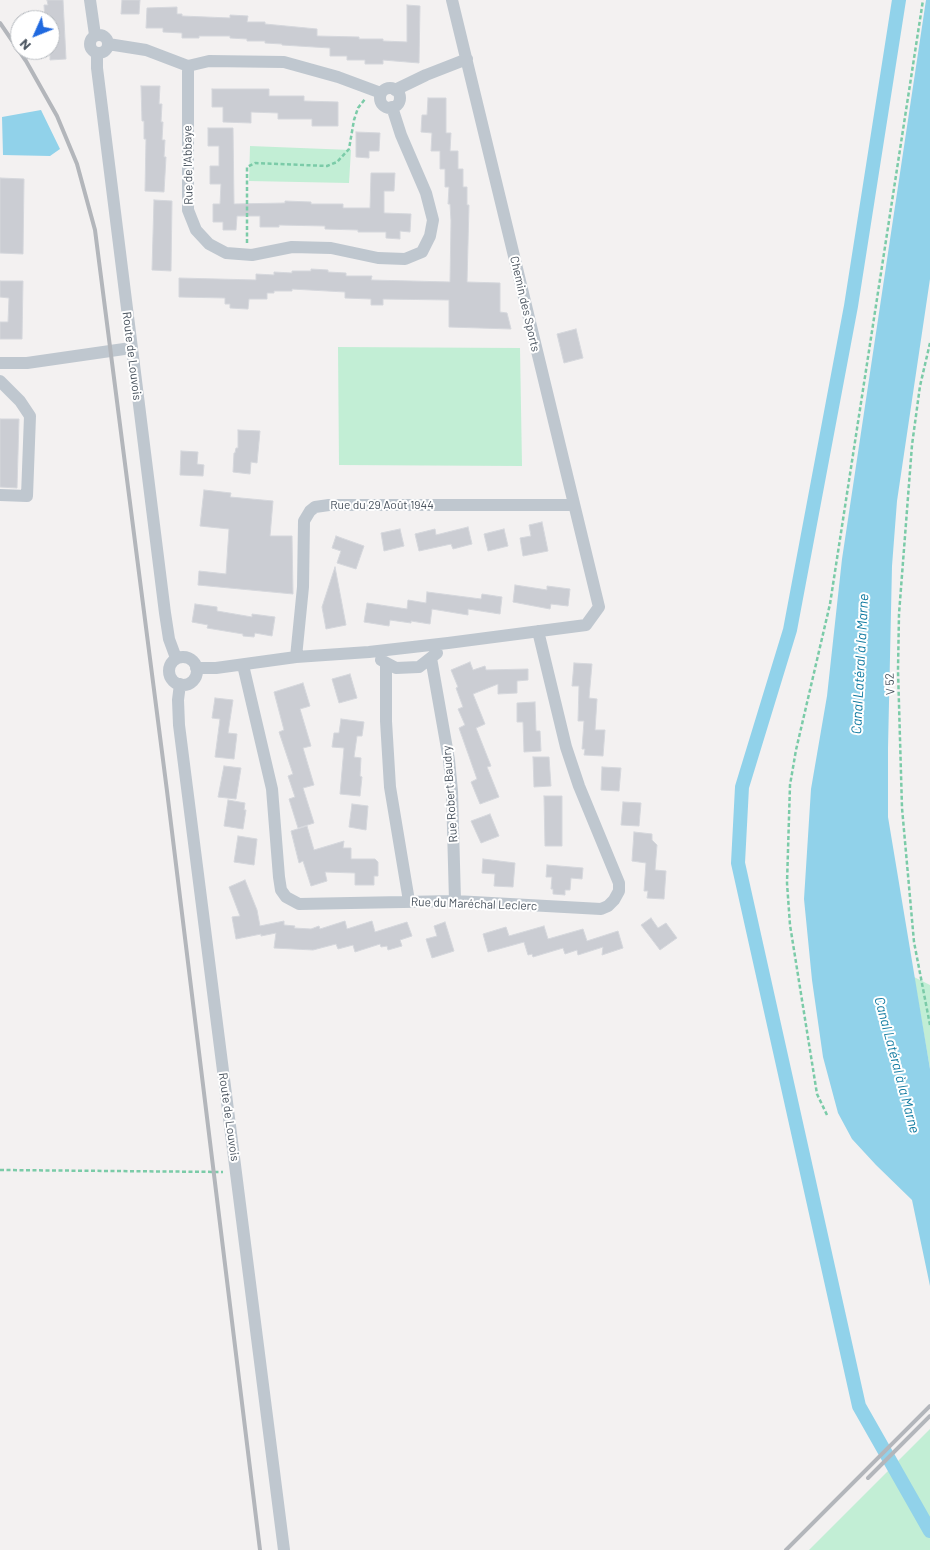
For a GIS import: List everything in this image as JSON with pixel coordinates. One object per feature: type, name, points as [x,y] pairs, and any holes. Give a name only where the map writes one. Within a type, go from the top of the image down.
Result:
[{"type":"street","points":[[90,0],[95,35],[90,45],[92,50],[98,53],[106,50],[108,44],[104,36],[95,35]]},
{"type":"street","name":"Chemin des Sports","points":[[452,0],[600,608],[586,625],[538,631]]},
{"type":"street","points":[[108,44],[146,50],[188,66],[210,61],[284,62],[338,77],[376,92],[386,89],[395,90],[426,75],[467,59]]},
{"type":"street","name":"Route de Louvois","points":[[98,53],[97,68],[165,613],[169,639],[176,658]]},
{"type":"street","name":"Rue de l'Abbaye","points":[[188,66],[188,210],[196,230],[209,244],[226,253],[247,254],[292,247],[331,248],[378,258],[405,258],[422,252],[430,236],[433,220],[426,193],[401,135],[392,107]]},
{"type":"street","points":[[376,92],[381,103],[386,107],[392,107],[397,104],[399,98],[395,90]]},
{"type":"street","points":[[0,363],[27,363],[131,348]]},
{"type":"street","points":[[0,381],[20,401],[30,416],[27,496],[0,495]]},
{"type":"street","name":"Rue du 29 Août 1944","points":[[296,657],[303,586],[304,521],[310,510],[315,507],[329,505],[574,504]]},
{"type":"street","points":[[196,668],[216,668],[296,657],[369,652],[538,631]]},
{"type":"street","name":"Rue du Maréchal Leclerc","points":[[243,665],[272,789],[281,890],[286,897],[300,904],[455,901],[595,910],[608,906],[614,900],[619,883],[579,786],[566,747],[538,631]]},
{"type":"street","points":[[369,652],[386,664],[404,669],[419,667],[448,643]]},
{"type":"street","points":[[176,658],[189,658],[196,668],[196,673],[189,683],[180,684],[172,680],[169,672],[170,664],[176,658]]},
{"type":"street","name":"Rue Robert Baudry","points":[[431,658],[450,768],[455,901]]},
{"type":"street","points":[[386,664],[389,779],[409,901]]},
{"type":"street","name":"Route de Louvois","points":[[180,684],[178,700],[179,725],[284,1550]]},
{"type":"path","points":[[827,1115],[817,1094],[790,925],[787,883],[790,785],[796,750],[830,604],[922,0]]},
{"type":"path","points":[[247,254],[247,167],[255,163],[327,166],[337,162],[349,149],[358,108],[376,92]]},
{"type":"path","name":"V 52","points":[[930,343],[920,386],[912,444],[899,614],[898,670],[903,818],[914,942],[930,1025]]},
{"type":"path","points":[[0,1170],[237,1172]]},
{"type":"green space","points":[[250,146],[351,150],[349,183],[249,181]]},
{"type":"green space","points":[[338,347],[520,348],[522,466],[339,465]]},
{"type":"green space","points":[[914,977],[930,985],[930,1069]]},
{"type":"green space","points":[[930,1429],[930,1550],[809,1550]]},
{"type":"water","name":"Canal Latéral à la Marne","points":[[926,0],[930,0],[930,279],[897,501],[892,566],[888,817],[930,1069],[930,1286],[912,1200],[852,1139],[838,1113],[823,1057],[812,980],[804,899],[811,789],[827,696],[842,559]]},
{"type":"water","points":[[41,110],[60,149],[50,156],[3,155],[2,117]]},
{"type":"building","points":[[47,0],[63,0],[66,59],[60,59],[60,10],[44,10],[44,5],[48,5]]},
{"type":"building","points":[[122,0],[140,0],[139,14],[121,14]]},
{"type":"building","points":[[407,5],[420,6],[419,63],[383,60],[383,64],[365,64],[365,60],[347,60],[347,56],[330,56],[330,48],[282,45],[265,43],[265,41],[247,41],[247,39],[230,38],[230,36],[182,38],[182,33],[163,32],[163,28],[146,28],[147,8],[177,7],[177,14],[182,14],[182,16],[230,18],[230,15],[248,16],[247,22],[265,22],[265,24],[317,29],[317,36],[359,37],[359,39],[407,42]]},
{"type":"building","points":[[141,86],[160,86],[159,104],[162,104],[161,122],[163,122],[162,140],[165,140],[164,157],[166,157],[164,192],[145,191],[146,139],[144,139],[144,121],[142,121]]},
{"type":"building","points":[[212,89],[269,89],[269,96],[304,96],[304,101],[338,102],[338,126],[312,126],[312,119],[278,119],[278,113],[251,112],[251,123],[223,122],[223,107],[212,107]]},
{"type":"building","points":[[428,98],[446,98],[446,133],[451,133],[450,151],[458,151],[458,169],[463,169],[463,187],[467,187],[467,205],[469,205],[467,282],[500,283],[500,312],[507,313],[511,329],[449,327],[449,300],[383,299],[383,305],[371,305],[371,299],[345,298],[345,292],[292,289],[292,291],[267,293],[267,299],[249,299],[247,309],[230,308],[230,304],[225,304],[225,298],[179,297],[179,278],[256,280],[256,274],[274,275],[274,272],[292,273],[292,271],[311,271],[311,269],[346,273],[346,276],[372,276],[371,280],[450,282],[451,221],[450,204],[448,204],[449,187],[445,187],[445,169],[440,169],[440,151],[431,151],[432,133],[421,132],[422,115],[427,115]]},
{"type":"building","points":[[208,128],[233,128],[234,204],[285,203],[285,201],[311,202],[311,204],[343,204],[343,208],[370,208],[371,173],[395,173],[394,191],[384,191],[384,213],[411,214],[410,232],[400,231],[400,239],[386,238],[386,232],[325,229],[325,226],[279,225],[279,227],[260,227],[260,216],[237,216],[236,230],[223,230],[223,222],[213,222],[213,204],[220,204],[221,184],[210,184],[210,166],[219,166],[219,146],[208,146]]},
{"type":"building","points":[[356,132],[380,133],[379,151],[369,151],[369,158],[356,157]]},
{"type":"building","points":[[0,178],[24,179],[23,254],[0,253]]},
{"type":"building","points":[[154,200],[172,201],[171,271],[152,270]]},
{"type":"building","points":[[0,281],[23,281],[22,339],[0,339],[0,322],[8,322],[9,298],[0,297]]},
{"type":"building","points":[[576,329],[583,358],[564,363],[557,334]]},
{"type":"building","points":[[0,419],[19,419],[17,488],[0,487]]},
{"type":"building","points":[[238,430],[260,431],[257,463],[251,462],[250,474],[233,472],[234,453],[236,448],[238,448]]},
{"type":"building","points":[[181,451],[198,452],[197,464],[204,465],[203,476],[180,475]]},
{"type":"building","points":[[204,490],[231,493],[230,497],[273,501],[270,536],[292,536],[293,594],[198,585],[199,571],[226,574],[229,529],[200,526]]},
{"type":"building","points":[[542,522],[548,551],[523,556],[520,538],[531,536],[529,525]]},
{"type":"building","points":[[468,527],[472,544],[453,549],[451,544],[419,551],[415,534],[435,529],[436,535]]},
{"type":"building","points":[[400,529],[404,546],[384,551],[381,533]]},
{"type":"building","points":[[504,529],[508,546],[488,551],[484,534]]},
{"type":"building","points":[[336,536],[364,546],[356,569],[337,563],[341,551],[332,548]]},
{"type":"building","points":[[335,567],[346,625],[326,629],[322,607]]},
{"type":"building","points":[[515,585],[547,590],[547,586],[570,589],[568,606],[551,604],[550,609],[513,602]]},
{"type":"building","points":[[427,592],[481,599],[482,594],[502,597],[500,614],[468,609],[468,615],[432,609],[430,624],[390,620],[389,626],[364,622],[367,603],[407,609],[408,600],[426,603]]},
{"type":"building","points":[[195,604],[217,607],[217,611],[252,617],[252,614],[275,617],[272,636],[255,633],[254,637],[243,636],[243,634],[207,628],[208,625],[192,622]]},
{"type":"building","points":[[470,662],[473,670],[485,666],[486,670],[528,669],[528,680],[517,681],[517,693],[498,694],[498,684],[473,694],[485,724],[476,728],[491,766],[487,767],[499,797],[480,804],[471,782],[477,779],[459,728],[465,725],[458,709],[463,707],[451,670]]},
{"type":"building","points":[[574,663],[592,664],[589,698],[597,699],[595,730],[605,730],[603,756],[584,755],[585,749],[582,749],[584,721],[578,721],[579,686],[572,686]]},
{"type":"building","points":[[350,674],[357,698],[339,703],[332,679]]},
{"type":"building","points":[[303,683],[310,706],[300,709],[311,746],[303,748],[314,785],[303,788],[314,823],[298,828],[289,799],[295,797],[288,776],[293,774],[279,732],[284,730],[274,692]]},
{"type":"building","points":[[215,698],[233,700],[228,733],[237,734],[234,759],[215,757],[220,719],[212,718]]},
{"type":"building","points":[[535,702],[536,731],[540,731],[541,751],[524,752],[523,722],[517,722],[517,703]]},
{"type":"building","points":[[341,719],[364,722],[362,736],[357,736],[354,757],[361,758],[360,796],[340,794],[344,748],[332,747],[334,733],[339,733]]},
{"type":"building","points":[[533,757],[549,757],[551,786],[534,787]]},
{"type":"building","points":[[224,766],[241,768],[236,799],[218,797]]},
{"type":"building","points":[[602,767],[621,768],[619,791],[601,790]]},
{"type":"building","points":[[544,796],[562,796],[562,846],[545,846]]},
{"type":"building","points":[[228,800],[245,803],[244,810],[246,810],[243,829],[224,826]]},
{"type":"building","points":[[623,802],[641,803],[639,826],[621,825]]},
{"type":"building","points":[[352,804],[368,806],[366,830],[349,827]]},
{"type":"building","points":[[490,814],[499,836],[481,843],[471,821]]},
{"type":"building","points":[[307,826],[314,850],[344,841],[343,848],[351,848],[351,859],[375,859],[378,862],[378,876],[374,876],[374,885],[355,885],[355,873],[325,872],[327,881],[311,886],[303,861],[299,863],[291,831]]},
{"type":"building","points":[[634,832],[652,834],[652,840],[657,845],[655,870],[666,871],[664,899],[647,898],[648,891],[644,891],[646,863],[632,861]]},
{"type":"building","points":[[238,836],[257,839],[254,865],[234,862]]},
{"type":"building","points":[[483,859],[515,863],[513,887],[494,886],[495,874],[482,873]]},
{"type":"building","points":[[547,865],[583,868],[582,879],[571,878],[570,890],[565,890],[565,895],[553,894],[553,889],[551,889],[552,877],[546,877]]},
{"type":"building","points":[[245,880],[257,910],[260,926],[284,921],[284,925],[295,926],[294,928],[311,929],[319,926],[320,929],[345,921],[347,929],[372,921],[375,932],[407,922],[412,936],[400,940],[402,946],[388,950],[387,946],[381,947],[380,944],[355,952],[353,945],[338,949],[336,944],[313,950],[274,948],[276,933],[236,939],[232,917],[240,916],[229,887]]},
{"type":"building","points":[[651,918],[658,928],[666,923],[677,938],[660,950],[641,925]]},
{"type":"building","points":[[445,922],[454,951],[432,958],[426,939],[437,936],[434,926]]},
{"type":"building","points":[[544,926],[548,939],[583,929],[587,941],[618,931],[623,948],[602,955],[603,947],[578,955],[577,950],[565,954],[563,948],[533,957],[532,954],[528,955],[524,942],[488,952],[483,934],[506,927],[509,936]]},
{"type":"waterway","points":[[899,0],[851,306],[790,630],[742,787],[738,863],[859,1406],[930,1531]]},
{"type":"railway","points":[[0,23],[26,61],[57,116],[77,164],[95,230],[167,791],[260,1550]]},
{"type":"railway","points":[[786,1550],[930,1406]]},
{"type":"railway","points":[[868,1478],[930,1416]]}]
